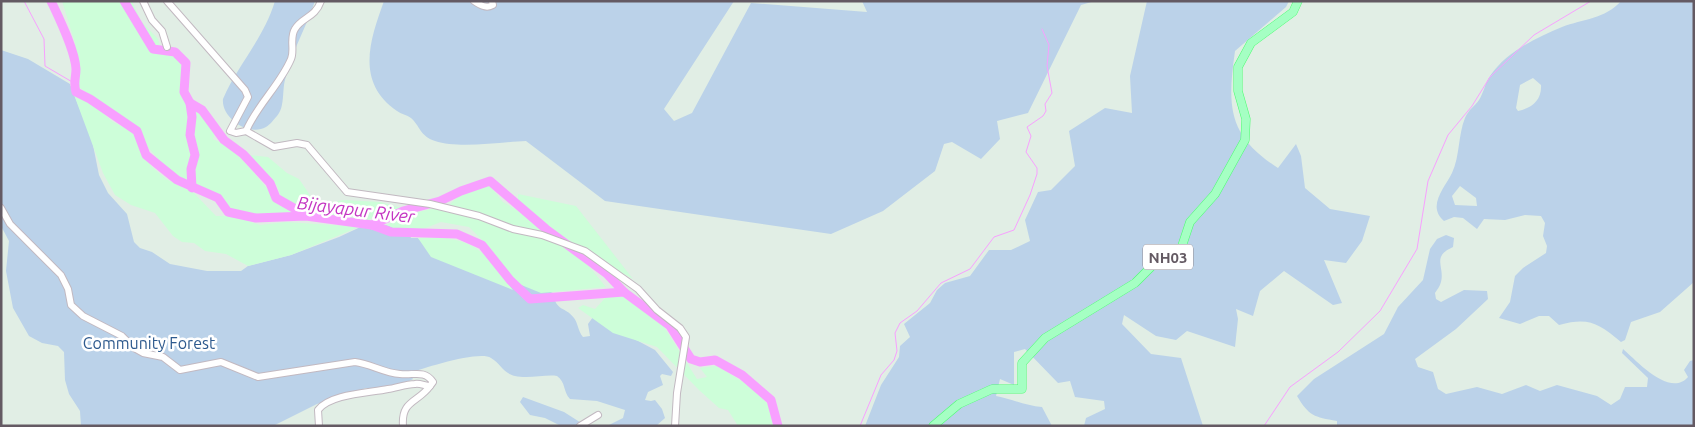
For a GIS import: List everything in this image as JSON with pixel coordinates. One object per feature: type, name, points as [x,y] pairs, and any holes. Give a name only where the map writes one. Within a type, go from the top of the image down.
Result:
[{"type":"main road","name":"NH03","points":[[933,426],[959,404],[992,389],[1022,389],[1022,363],[1046,338],[1135,283],[1153,265],[1181,249],[1190,222],[1215,194],[1245,140],[1246,119],[1238,91],[1238,67],[1251,43],[1273,29],[1293,12],[1298,1]]},
{"type":"street","points":[[143,1],[152,20],[162,31],[167,47]]},
{"type":"street","points":[[168,1],[245,90],[248,97],[230,131],[236,133],[246,131],[274,147],[297,143],[307,145],[347,192],[430,204],[479,216],[513,229],[542,235],[585,251],[638,290],[657,310],[680,328],[686,337],[677,393],[675,426]]},
{"type":"street","points":[[246,131],[253,115],[283,74],[292,57],[292,37],[295,28],[313,15],[321,1]]},
{"type":"street","points":[[474,1],[490,7],[493,5],[492,1]]},
{"type":"street","points":[[1,208],[10,224],[61,275],[68,289],[71,305],[83,316],[122,336],[139,351],[148,355],[163,357],[180,370],[221,362],[258,377],[355,362],[369,364],[388,372],[422,374],[433,382],[406,407],[403,413],[403,426]]},
{"type":"street","points":[[319,426],[319,408],[338,399],[361,392],[411,384],[430,386]]},
{"type":"street","points":[[580,426],[598,414]]},
{"type":"green space","points":[[275,1],[315,1],[288,70],[280,112],[266,127],[251,129],[237,124],[231,118],[226,112],[223,99],[264,28]]},
{"type":"green space","points":[[384,1],[734,1],[664,109],[674,121],[692,113],[751,3],[867,12],[862,1],[1095,1],[1081,5],[1028,113],[997,121],[1000,139],[981,159],[952,142],[944,144],[935,171],[883,211],[831,234],[605,201],[526,141],[456,145],[430,139],[423,134],[411,118],[397,111],[384,100],[375,87],[369,60],[374,31]]},
{"type":"green space","points":[[1147,1],[1289,1],[1286,7],[1235,51],[1231,88],[1232,104],[1240,132],[1261,156],[1278,168],[1296,144],[1301,156],[1305,188],[1330,209],[1370,216],[1362,241],[1346,263],[1324,260],[1342,303],[1333,305],[1284,271],[1260,291],[1253,316],[1236,309],[1238,319],[1235,347],[1187,331],[1176,340],[1156,336],[1124,315],[1122,324],[1151,354],[1181,358],[1203,426],[1084,426],[1086,418],[1105,409],[1104,401],[1075,397],[1070,381],[1058,383],[1025,349],[1014,352],[1014,385],[1000,379],[996,396],[1042,407],[1052,426],[865,426],[881,385],[899,357],[900,346],[910,337],[904,324],[930,303],[937,290],[945,283],[970,276],[989,250],[1011,250],[1030,241],[1025,220],[1038,192],[1051,190],[1075,166],[1069,131],[1105,108],[1132,113],[1130,76]]},
{"type":"green space","points":[[1621,1],[1694,1],[1694,282],[1660,312],[1631,322],[1625,340],[1621,342],[1606,330],[1593,323],[1578,322],[1559,325],[1549,316],[1539,316],[1520,324],[1499,318],[1510,302],[1515,276],[1523,268],[1546,253],[1547,246],[1543,236],[1545,223],[1541,216],[1525,215],[1505,220],[1484,219],[1477,229],[1463,218],[1454,217],[1444,221],[1437,209],[1439,196],[1455,166],[1465,118],[1479,100],[1488,79],[1497,67],[1513,52],[1532,41],[1562,27],[1601,15]],"holes":[[[1533,78],[1541,85],[1540,95],[1528,108],[1518,111],[1516,108],[1520,85]],[[1460,186],[1476,198],[1477,206],[1455,205],[1452,196]]]},
{"type":"green space","name":"Community Forest","points":[[1,50],[28,59],[70,84],[92,140],[99,175],[108,193],[127,214],[134,242],[140,248],[152,252],[170,264],[207,271],[241,271],[248,266],[291,255],[339,237],[369,223],[409,230],[411,238],[418,238],[425,245],[553,293],[556,303],[574,318],[583,337],[590,336],[588,324],[593,317],[655,350],[673,372],[671,376],[662,374],[660,376],[663,385],[648,392],[645,400],[655,400],[662,409],[665,418],[656,426],[607,426],[623,418],[625,410],[597,401],[570,399],[562,381],[557,376],[515,376],[508,373],[491,358],[476,356],[409,373],[413,379],[405,383],[375,389],[366,388],[317,404],[273,426],[81,426],[80,411],[69,394],[65,380],[64,352],[58,346],[42,343],[29,336],[13,308],[6,271],[9,241],[1,226]]},
{"type":"green space","points":[[1446,235],[1454,238],[1453,247],[1442,254],[1440,262],[1442,276],[1441,283],[1435,293],[1436,299],[1441,302],[1464,290],[1487,291],[1488,299],[1456,329],[1415,359],[1418,367],[1433,372],[1438,389],[1446,394],[1477,387],[1502,394],[1526,385],[1540,391],[1557,385],[1597,396],[1611,405],[1620,399],[1625,387],[1647,387],[1648,378],[1622,353],[1623,349],[1645,369],[1663,381],[1672,383],[1681,382],[1688,377],[1684,370],[1690,361],[1694,360],[1694,426],[1337,426],[1337,421],[1317,417],[1309,412],[1297,396],[1314,379],[1384,334],[1398,307],[1423,280],[1430,249],[1437,239]]},
{"type":"green space","points":[[523,397],[564,412],[586,426],[561,426],[545,418],[530,415],[520,402]]},
{"type":"sand","points":[[62,1],[132,1],[141,21],[158,39],[162,52],[173,55],[182,62],[181,81],[188,108],[187,130],[192,156],[188,164],[188,182],[166,168],[147,146],[139,129],[79,87],[75,43]]},
{"type":"sand","points":[[70,84],[113,122],[134,132],[140,150],[152,167],[166,179],[194,193],[216,216],[232,216],[260,225],[286,222],[348,226],[369,223],[291,255],[248,266],[226,254],[205,251],[194,243],[182,242],[173,236],[155,213],[131,205],[115,195],[103,173]]},
{"type":"sand","points":[[192,107],[199,111],[215,133],[213,139],[225,145],[236,154],[273,195],[294,213],[249,216],[229,208],[218,195],[194,186],[194,167],[198,152],[192,135],[195,122]]},
{"type":"sand","points":[[249,155],[268,157],[287,173],[299,179],[314,201],[320,204],[344,200],[380,202],[402,208],[367,220],[307,214],[281,196],[277,186]]},
{"type":"sand","points":[[489,185],[503,202],[522,213],[588,265],[606,287],[541,293],[514,282],[491,249],[469,227],[441,222],[423,229],[395,229],[387,225],[405,215],[449,205],[460,195]]},
{"type":"sand","points":[[518,194],[576,206],[633,279],[574,247],[548,229],[518,201]]},
{"type":"sand","points":[[438,237],[453,239],[474,247],[489,260],[513,290],[431,257],[418,238]]},
{"type":"sand","points":[[607,296],[630,297],[649,303],[697,379],[707,377],[700,368],[717,366],[751,387],[768,404],[773,426],[738,426],[728,410],[719,408],[657,347],[613,333],[578,308],[583,305],[595,309]]},
{"type":"waterway","points":[[24,1],[44,39],[45,66],[74,83]]},
{"type":"waterway","name":"Bijayapur River","points":[[51,1],[73,53],[76,69],[76,92],[90,99],[137,131],[146,155],[177,180],[218,198],[228,212],[256,218],[306,216],[372,225],[391,232],[457,234],[482,245],[510,280],[530,299],[624,292],[670,326],[691,359],[700,362],[715,360],[742,375],[771,400],[778,426]]},
{"type":"waterway","points":[[124,1],[153,49],[175,52],[186,63],[184,92],[190,103],[192,117],[190,135],[195,155],[191,169],[192,188]]},
{"type":"waterway","points":[[1264,426],[1290,387],[1338,352],[1380,311],[1417,249],[1428,181],[1448,135],[1472,106],[1490,77],[1534,35],[1591,1]]},
{"type":"waterway","points":[[860,426],[881,375],[894,360],[897,351],[895,333],[900,323],[917,311],[941,283],[970,269],[994,237],[1014,230],[1030,195],[1037,174],[1037,168],[1026,152],[1031,136],[1027,127],[1043,116],[1046,111],[1045,104],[1052,93],[1047,66],[1049,45],[1042,29]]},
{"type":"waterway","points":[[190,103],[202,110],[224,140],[243,154],[270,183],[276,198],[306,215]]},
{"type":"waterway","points":[[372,225],[403,211],[440,201],[490,181],[546,229],[607,274],[624,292]]}]
